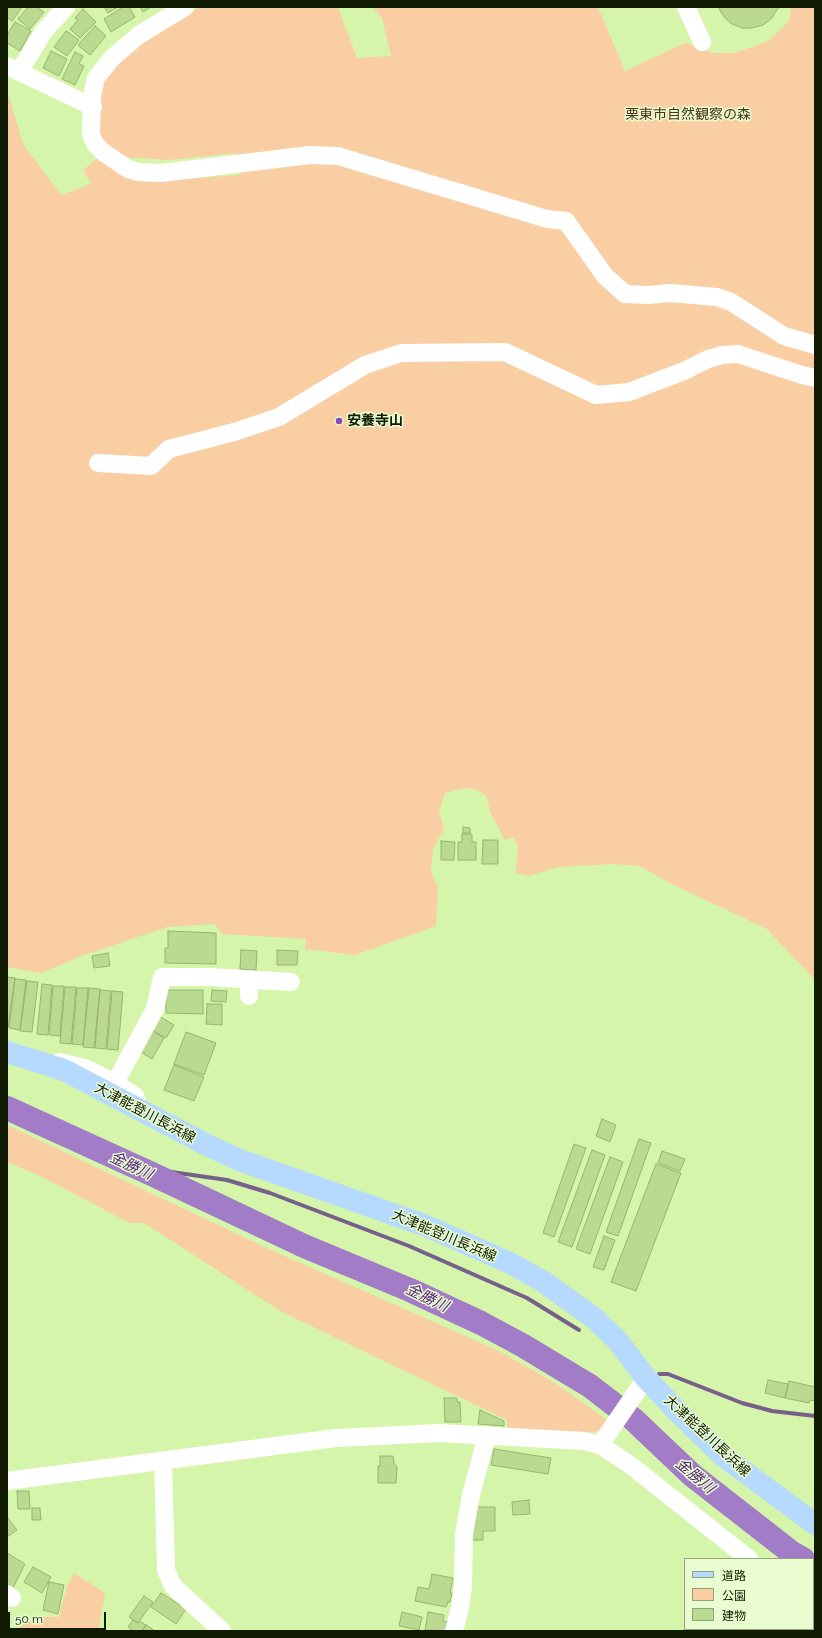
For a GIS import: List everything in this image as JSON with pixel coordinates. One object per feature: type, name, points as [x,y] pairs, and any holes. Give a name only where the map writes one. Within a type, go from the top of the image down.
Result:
[{"type":"main road","name":"大津能登川長浜線","points":[[7,1052],[43,1062],[64,1070],[239,1160],[424,1225],[510,1263],[544,1282],[594,1318],[617,1340],[644,1381],[723,1456],[815,1524]]},
{"type":"street","points":[[66,7],[13,69],[93,107]]},
{"type":"street","points":[[185,7],[139,36],[112,58],[96,78],[92,96],[93,107],[91,134],[95,144],[103,152],[128,169],[139,172],[161,173],[310,155],[338,156],[547,219],[566,221],[605,276],[626,294],[648,295],[670,293],[718,297],[731,302],[784,336],[815,345]]},
{"type":"street","points":[[686,7],[702,42]]},
{"type":"street","points":[[98,462],[151,466],[169,448],[279,417],[366,365],[401,353],[505,352],[596,395],[629,392],[684,371],[708,359],[723,355],[738,354],[815,378]]},
{"type":"street","points":[[115,1083],[155,1009],[162,977],[210,977],[249,988],[291,982]]},
{"type":"street","points":[[43,1062],[64,1062],[84,1068],[115,1083],[135,1096],[140,1110]]},
{"type":"street","points":[[604,1440],[644,1381]]},
{"type":"street","points":[[7,1481],[336,1438],[439,1433],[584,1441],[604,1440],[629,1464],[748,1558]]},
{"type":"street","points":[[454,1631],[460,1608],[463,1586],[465,1550],[464,1534],[471,1495],[487,1435]]},
{"type":"street","points":[[163,1461],[166,1570],[173,1586],[222,1631]]},
{"type":"green space","name":"栗東市自然観察の森","points":[[200,7],[338,7],[357,58],[391,56],[382,18],[373,7],[598,7],[625,71],[685,43],[713,53],[733,53],[750,48],[769,41],[789,21],[791,7],[815,7],[815,980],[767,929],[678,887],[639,866],[612,864],[558,867],[529,876],[516,873],[518,846],[513,837],[505,840],[491,814],[486,796],[478,790],[465,788],[445,793],[439,812],[444,828],[433,850],[431,872],[438,887],[436,926],[355,955],[305,949],[306,939],[223,934],[214,924],[167,927],[81,956],[41,973],[7,967],[7,89],[23,144],[61,195],[91,184],[83,170],[99,157],[127,176],[143,182],[239,175],[237,153],[168,160],[125,157],[106,147],[98,132],[100,88],[110,73],[132,50]]},
{"type":"green space","points":[[7,1125],[269,1249],[499,1351],[555,1383],[607,1420],[601,1431],[559,1436],[507,1430],[507,1420],[282,1312],[144,1223],[130,1223],[40,1176],[7,1162]]},
{"type":"green space","points":[[74,1573],[105,1593],[98,1631],[12,1631],[39,1617],[59,1617],[67,1586]]},
{"type":"building","points":[[7,7],[22,7],[12,21],[7,17]]},
{"type":"building","points":[[28,7],[37,7],[44,12],[30,29],[18,19]]},
{"type":"building","points":[[104,7],[118,7],[108,13]]},
{"type":"building","points":[[123,7],[129,7],[135,17],[111,32],[104,19]]},
{"type":"building","points":[[140,7],[151,7],[143,12]]},
{"type":"building","points":[[718,7],[779,7],[771,19],[763,25],[752,28],[742,28],[732,24],[724,17]]},
{"type":"building","points":[[83,9],[96,22],[80,38],[70,29],[78,20],[75,18]]},
{"type":"building","points":[[15,22],[31,31],[20,51],[7,43],[7,35]]},
{"type":"building","points":[[95,26],[106,36],[90,55],[78,45]]},
{"type":"building","points":[[66,31],[79,40],[67,56],[54,47]]},
{"type":"building","points":[[51,51],[67,59],[59,76],[43,68]]},
{"type":"building","points":[[75,52],[83,56],[79,64],[84,66],[75,85],[62,79]]},
{"type":"building","points":[[463,827],[470,828],[470,833],[463,833]]},
{"type":"building","points":[[462,834],[472,834],[472,842],[476,842],[476,860],[458,860],[458,842],[462,842]]},
{"type":"building","points":[[483,840],[498,840],[498,864],[482,864]]},
{"type":"building","points":[[441,841],[455,842],[454,860],[441,860]]},
{"type":"building","points":[[168,931],[216,933],[216,964],[165,963],[165,948],[168,948]]},
{"type":"building","points":[[241,950],[257,951],[256,970],[240,969]]},
{"type":"building","points":[[277,950],[298,951],[297,965],[277,965]]},
{"type":"building","points":[[108,953],[110,966],[94,968],[92,956]]},
{"type":"building","points":[[7,977],[15,978],[8,1028],[7,1028]]},
{"type":"building","points":[[15,979],[26,980],[20,1030],[9,1028]]},
{"type":"building","points":[[27,981],[38,982],[32,1032],[20,1031]]},
{"type":"building","points":[[42,984],[52,985],[48,1035],[37,1034]]},
{"type":"building","points":[[53,986],[64,986],[60,1036],[49,1035]]},
{"type":"building","points":[[65,987],[76,987],[71,1044],[60,1043]]},
{"type":"building","points":[[77,988],[88,988],[83,1045],[72,1044]]},
{"type":"building","points":[[89,988],[100,989],[94,1048],[83,1047]]},
{"type":"building","points":[[100,990],[111,991],[106,1049],[95,1048]]},
{"type":"building","points":[[166,990],[203,990],[203,1014],[166,1013]]},
{"type":"building","points":[[212,990],[227,991],[226,1002],[211,1001]]},
{"type":"building","points":[[112,991],[123,992],[118,1050],[107,1049]]},
{"type":"building","points":[[207,1004],[222,1004],[222,1025],[206,1024]]},
{"type":"building","points":[[159,1016],[174,1025],[166,1038],[151,1030]]},
{"type":"building","points":[[151,1030],[164,1038],[152,1059],[139,1051]]},
{"type":"building","points":[[186,1032],[216,1043],[204,1075],[174,1064]]},
{"type":"building","points":[[174,1065],[204,1077],[194,1101],[164,1090]]},
{"type":"building","points":[[602,1119],[616,1125],[610,1142],[596,1136]]},
{"type":"building","points":[[639,1139],[651,1143],[618,1236],[606,1232]]},
{"type":"building","points":[[574,1144],[586,1148],[554,1237],[543,1233]]},
{"type":"building","points":[[592,1150],[605,1155],[572,1247],[558,1242]]},
{"type":"building","points":[[662,1151],[685,1159],[680,1171],[658,1163]]},
{"type":"building","points":[[610,1157],[623,1162],[590,1254],[576,1249]]},
{"type":"building","points":[[656,1164],[681,1173],[636,1291],[611,1282]]},
{"type":"building","points":[[604,1236],[615,1240],[604,1270],[593,1267]]},
{"type":"building","points":[[768,1380],[788,1384],[785,1398],[765,1393]]},
{"type":"building","points":[[789,1381],[815,1387],[815,1401],[810,1400],[809,1403],[785,1398]]},
{"type":"building","points":[[444,1398],[457,1398],[457,1402],[460,1402],[461,1422],[445,1422]]},
{"type":"building","points":[[480,1410],[504,1421],[504,1426],[478,1424]]},
{"type":"building","points":[[494,1449],[551,1458],[548,1474],[491,1465]]},
{"type":"building","points":[[380,1456],[393,1456],[394,1463],[397,1467],[396,1483],[378,1483],[378,1466],[380,1466]]},
{"type":"building","points":[[17,1491],[29,1491],[30,1509],[18,1509]]},
{"type":"building","points":[[529,1500],[530,1514],[513,1515],[512,1502]]},
{"type":"building","points":[[474,1507],[495,1507],[495,1531],[483,1531],[483,1540],[469,1540]]},
{"type":"building","points":[[32,1508],[40,1508],[41,1520],[32,1520]]},
{"type":"building","points":[[7,1517],[17,1530],[7,1537]]},
{"type":"building","points":[[7,1553],[25,1564],[12,1590],[7,1588]]},
{"type":"building","points":[[33,1567],[51,1577],[42,1593],[24,1582]]},
{"type":"building","points":[[432,1574],[453,1578],[450,1602],[448,1602],[446,1607],[415,1601],[418,1587],[429,1589]]},
{"type":"building","points":[[49,1582],[64,1585],[58,1614],[43,1610]]},
{"type":"building","points":[[161,1593],[186,1609],[176,1624],[151,1607]]},
{"type":"building","points":[[144,1596],[153,1602],[138,1623],[129,1617]]},
{"type":"building","points":[[402,1612],[422,1617],[419,1630],[399,1626]]},
{"type":"building","points":[[428,1612],[444,1615],[443,1621],[449,1622],[447,1631],[425,1630]]},
{"type":"building","points":[[7,1613],[10,1613],[7,1631]]},
{"type":"building","points":[[133,1620],[138,1623],[139,1621],[146,1625],[142,1631],[133,1631],[128,1627]]},
{"type":"building","points":[[146,1625],[155,1631],[142,1631]]},
{"type":"waterway","name":"金勝川","points":[[7,1108],[304,1246],[410,1290],[481,1323],[522,1345],[590,1386],[633,1419],[692,1475],[792,1553],[801,1558]]},
{"type":"waterway","points":[[137,1167],[227,1180],[270,1193],[409,1246],[527,1298],[579,1330]]},
{"type":"waterway","points":[[659,1374],[668,1374],[742,1403],[772,1411],[815,1416]]},
{"type":"place","name":"安養寺山","points":[[339,421]]}]
